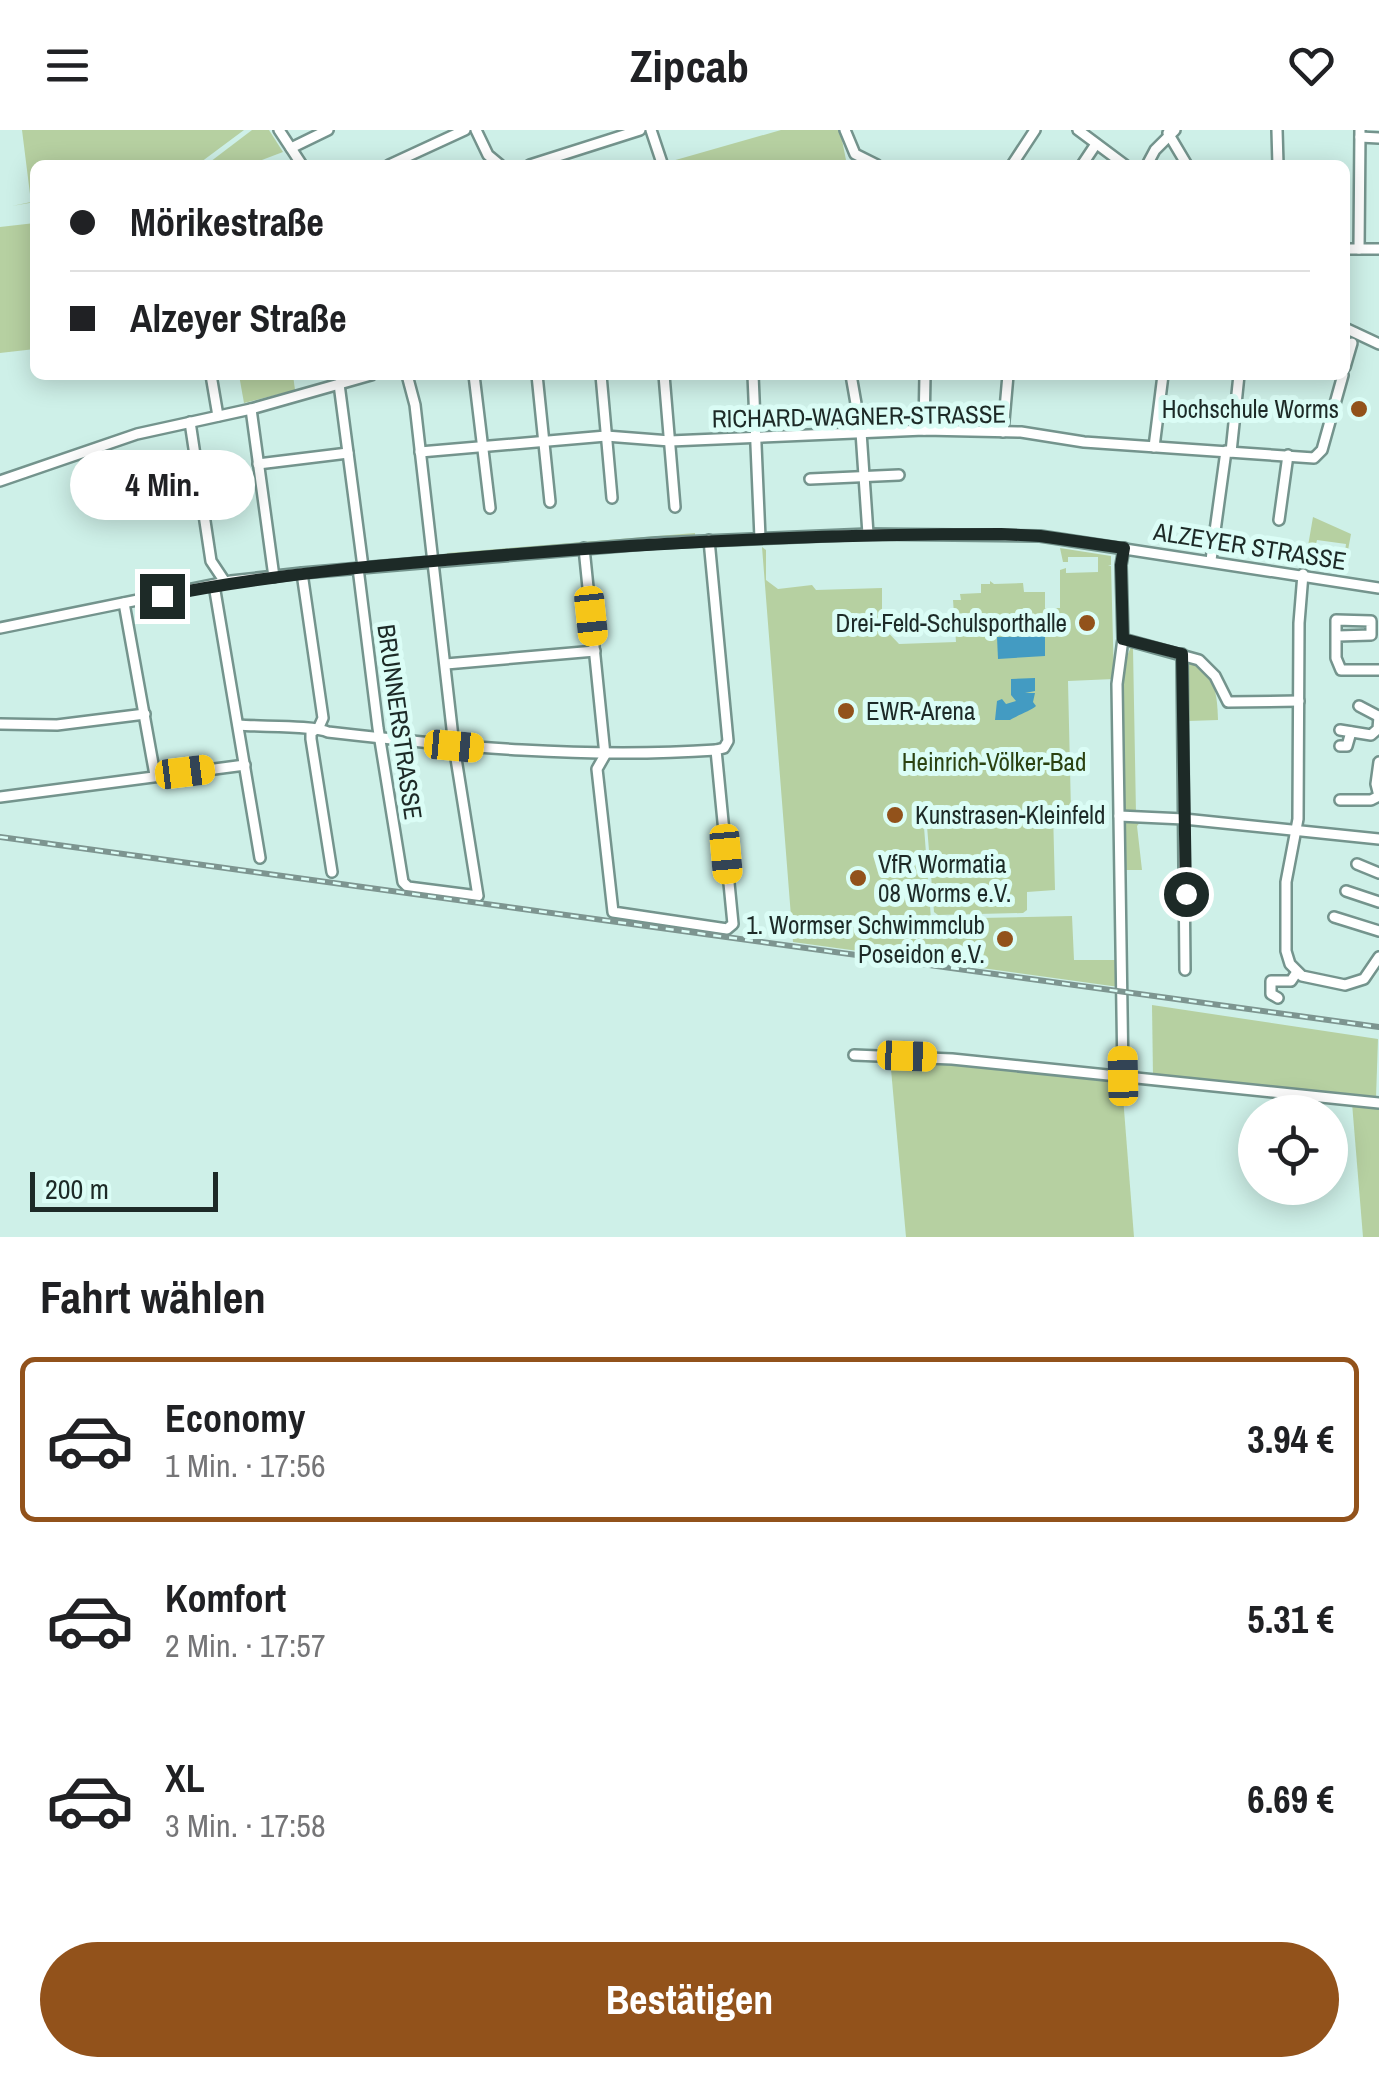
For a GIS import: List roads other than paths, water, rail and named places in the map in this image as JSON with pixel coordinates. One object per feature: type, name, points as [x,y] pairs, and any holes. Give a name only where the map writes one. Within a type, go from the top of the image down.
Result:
[{"type":"street","points":[[279,130],[299,160]]},
{"type":"street","points":[[291,148],[328,130]]},
{"type":"street","points":[[400,160],[465,130]]},
{"type":"street","points":[[476,130],[495,160]]},
{"type":"street","points":[[546,160],[640,130]]},
{"type":"street","points":[[651,130],[661,160]]},
{"type":"street","points":[[1015,160],[1034,130]]},
{"type":"street","points":[[1078,130],[1118,160]]},
{"type":"street","points":[[1278,130],[1278,160]]},
{"type":"street","points":[[1149,160],[1170,132],[1184,160]]},
{"type":"street","points":[[1359,249],[1360,134],[1379,138]]},
{"type":"street","points":[[847,135],[856,160]]},
{"type":"street","points":[[1085,160],[1096,144]]},
{"type":"street","points":[[1350,250],[1379,248]]},
{"type":"street","points":[[1353,341],[1379,344]]},
{"type":"street","points":[[212,380],[218,416]]},
{"type":"street","points":[[0,480],[110,442],[354,380]]},
{"type":"street","points":[[408,380],[420,452],[454,746]]},
{"type":"street","points":[[475,380],[490,508]]},
{"type":"street","points":[[538,380],[550,502]]},
{"type":"street","points":[[601,380],[612,498]]},
{"type":"street","points":[[664,380],[675,507]]},
{"type":"street","points":[[753,380],[760,538]]},
{"type":"street","points":[[852,380],[861,432],[868,534]]},
{"type":"street","points":[[924,430],[925,380]]},
{"type":"street","points":[[1002,432],[1007,380]]},
{"type":"street","points":[[1154,447],[1162,380]]},
{"type":"street","points":[[1211,560],[1238,380]]},
{"type":"street","name":"RICHARD-WAGNER-STRASSE","points":[[420,452],[606,436],[670,441],[924,430],[1002,432],[1316,458],[1322,450],[1342,380]]},
{"type":"street","name":"BRUNNERSTRASSE","points":[[340,384],[381,738],[403,882],[408,887],[478,896],[454,746]]},
{"type":"street","points":[[251,409],[274,577]]},
{"type":"street","points":[[190,422],[211,561],[220,584],[260,858]]},
{"type":"street","points":[[258,464],[348,453]]},
{"type":"street","points":[[1279,520],[1288,455]]},
{"type":"street","points":[[810,479],[899,475]]},
{"type":"street","name":"ALZEYER STRASSE","points":[[0,628],[274,577],[584,548],[868,534],[1040,536],[1379,585]]},
{"type":"street","points":[[239,726],[320,728],[454,746],[605,755],[726,747],[709,540]]},
{"type":"street","points":[[584,548],[605,755],[597,769],[613,912],[724,930],[733,924],[716,750]]},
{"type":"street","points":[[1123,1076],[1117,684],[1123,639],[1124,548]]},
{"type":"street","points":[[302,574],[323,718],[311,739],[332,872]]},
{"type":"street","points":[[1303,574],[1298,832],[1288,866],[1286,951],[1297,972],[1351,984],[1368,976],[1378,959]]},
{"type":"street","points":[[124,603],[155,775]]},
{"type":"street","points":[[1338,636],[1336,658],[1341,670],[1379,670]]},
{"type":"street","points":[[1123,639],[1198,659],[1210,668],[1228,702],[1299,701]]},
{"type":"street","points":[[446,664],[594,650]]},
{"type":"street","points":[[1182,654],[1185,970]]},
{"type":"street","points":[[1340,746],[1347,746],[1346,731],[1370,735],[1378,729],[1379,716],[1359,706]]},
{"type":"street","points":[[0,724],[57,725],[145,714]]},
{"type":"street","points":[[1340,800],[1371,800],[1379,796],[1379,762]]},
{"type":"street","points":[[0,797],[245,765]]},
{"type":"street","points":[[1119,816],[1379,839]]},
{"type":"street","points":[[1357,864],[1379,873]]},
{"type":"street","points":[[1346,891],[1379,902]]},
{"type":"street","points":[[1334,917],[1379,931]]},
{"type":"street","points":[[1278,998],[1272,995],[1271,981],[1290,981],[1297,972]]},
{"type":"street","points":[[854,1055],[952,1059],[1379,1103]]},
{"type":"water","points":[[1045,636],[1045,656],[998,659],[997,637]]},
{"type":"water","points":[[1035,678],[1035,691],[1025,693],[1035,693],[1036,706],[1010,720],[995,720],[997,701],[1016,701],[1011,695],[1011,679]]},
{"type":"railway","points":[[0,837],[1379,1027]]},
{"type":"place","name":"Hochschule Worms","points":[[1359,409]]},
{"type":"place","name":"Drei-Feld-Schulsporthalle","points":[[1087,623]]},
{"type":"place","name":"EWR-Arena","points":[[846,711]]},
{"type":"place","name":"Kunstrasen-Kleinfeld","points":[[895,815]]},
{"type":"place","name":"VfR Wormatia 08 Worms e.V.","points":[[858,878]]},
{"type":"place","name":"1. Wormser Schwimmclub Poseidon e.V.","points":[[1005,939]]},
{"type":"park label","name":"Heinrich-Völker-Bad","points":[[994,762]]}]
